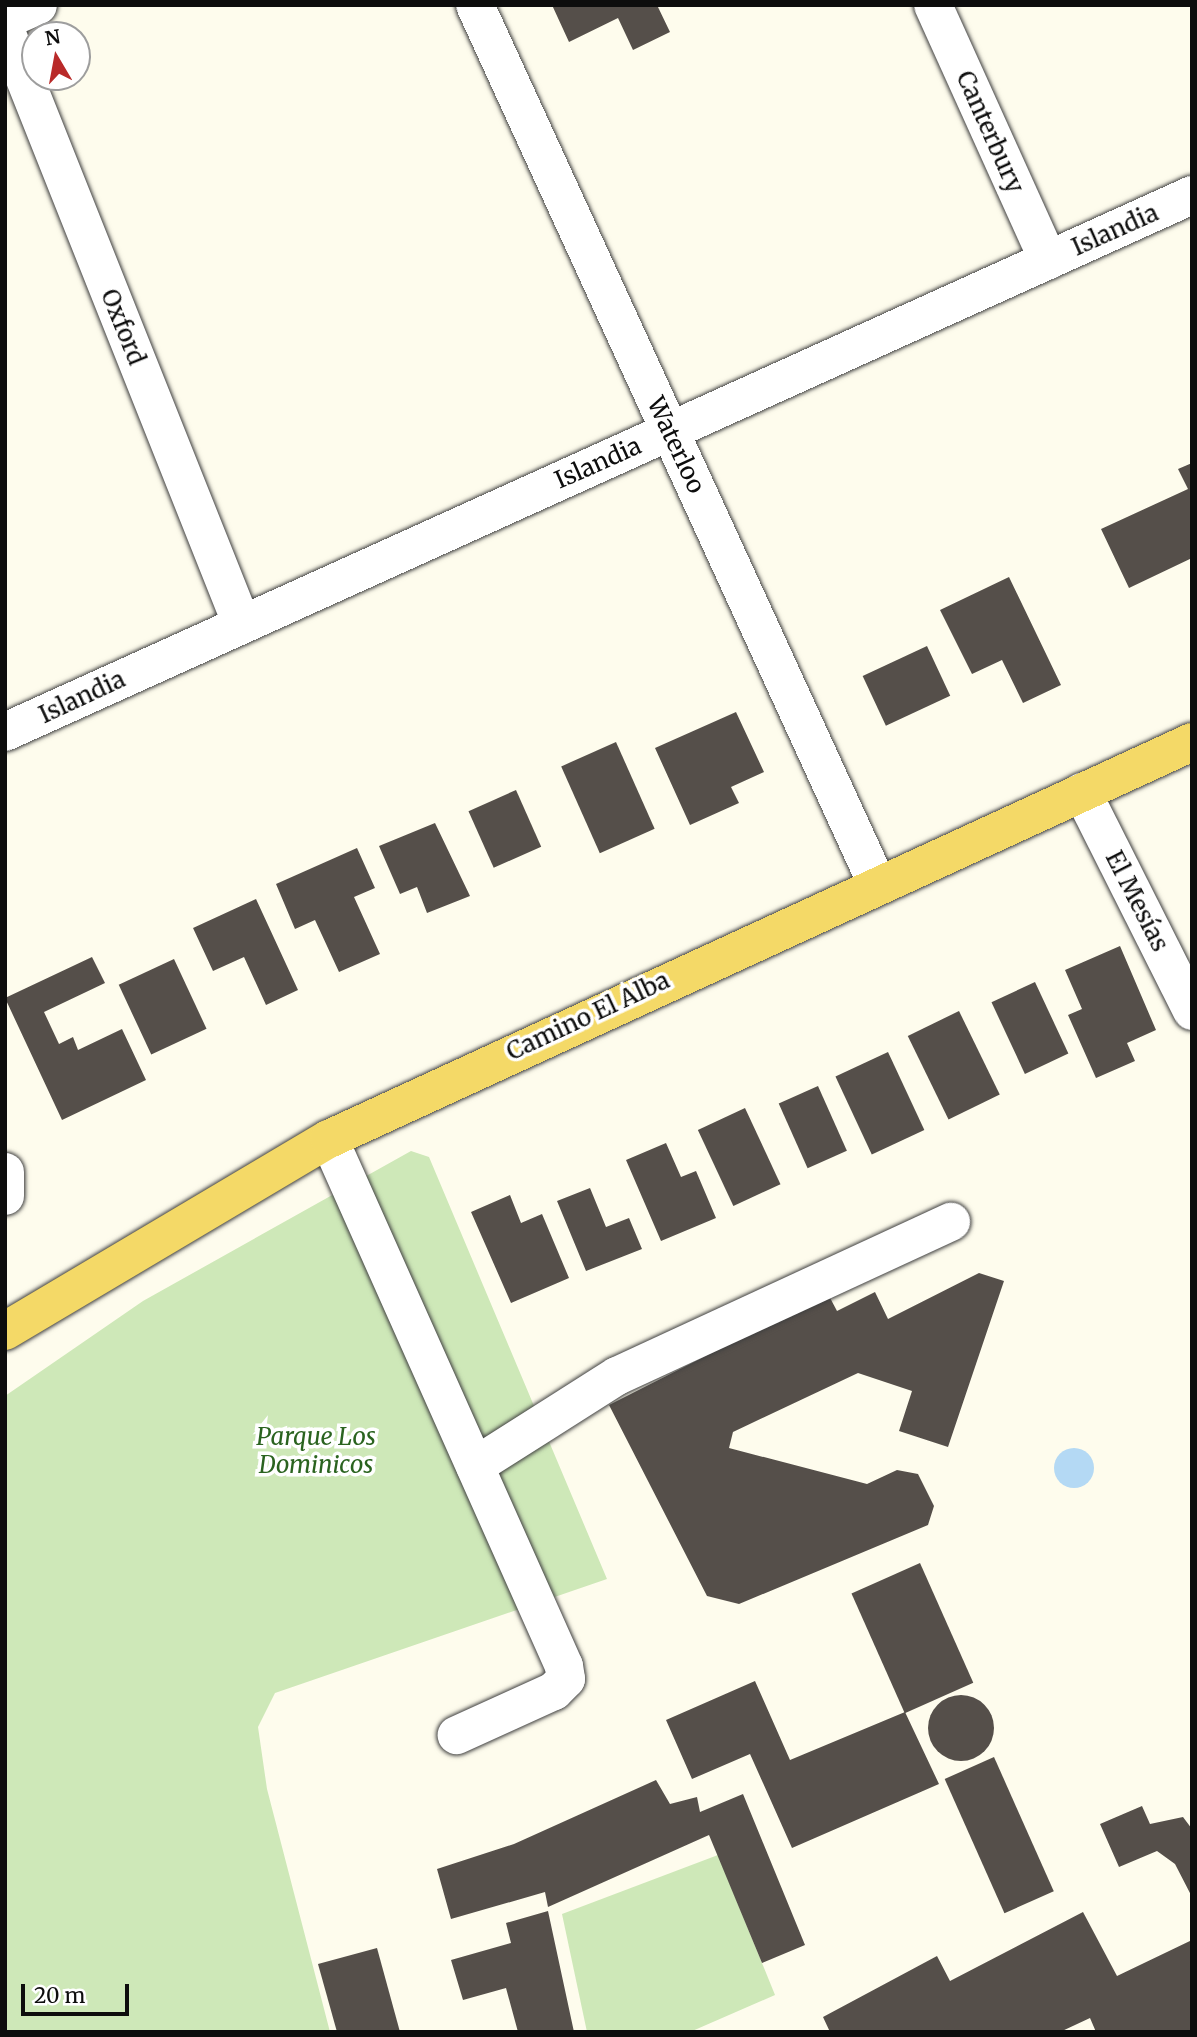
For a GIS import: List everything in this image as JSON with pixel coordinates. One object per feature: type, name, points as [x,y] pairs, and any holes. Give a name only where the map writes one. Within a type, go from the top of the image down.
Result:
[{"type":"main road","name":"Camino El Alba","points":[[6,1330],[329,1139],[877,884],[1192,742]]},
{"type":"street","points":[[5,20],[38,5]]},
{"type":"street","name":"Waterloo","points":[[475,5],[877,884]]},
{"type":"street","name":"Canterbury","points":[[933,5],[1048,260]]},
{"type":"street","name":"Oxford","points":[[5,29],[242,625]]},
{"type":"street","name":"Islandia","points":[[5,732],[1192,195]]},
{"type":"street","name":"El Mesías","points":[[1082,792],[1192,1011]]},
{"type":"street","points":[[329,1139],[475,1466],[566,1679],[457,1735]]},
{"type":"street","points":[[5,1172],[5,1196]]},
{"type":"street","points":[[475,1466],[617,1376],[951,1223]]},
{"type":"green space","name":"Parque Los Dominicos","points":[[411,1151],[429,1157],[607,1579],[275,1693],[258,1727],[267,1789],[330,2032],[5,2032],[5,1396],[143,1301]]},
{"type":"green space","points":[[718,1855],[775,1995],[690,2032],[587,2032],[562,1914]]},
{"type":"water","points":[[1074,1448],[1082,1449],[1088,1454],[1093,1460],[1093,1476],[1088,1482],[1082,1487],[1074,1488],[1066,1487],[1060,1482],[1055,1476],[1054,1468],[1055,1460],[1060,1454],[1066,1449]]},
{"type":"building","points":[[552,5],[657,5],[670,32],[633,50],[618,18],[569,42]]},
{"type":"building","points":[[1192,463],[1192,558],[1129,588],[1101,529],[1188,489],[1178,469]]},
{"type":"building","points":[[1009,577],[1061,685],[1023,703],[1002,660],[972,674],[940,610]]},
{"type":"building","points":[[927,646],[950,696],[886,726],[863,676]]},
{"type":"building","points":[[736,712],[764,772],[731,787],[739,803],[690,825],[655,748]]},
{"type":"building","points":[[616,742],[655,829],[600,853],[561,766]]},
{"type":"building","points":[[516,790],[541,847],[494,868],[468,811]]},
{"type":"building","points":[[435,823],[470,896],[427,913],[417,887],[400,894],[379,846]]},
{"type":"building","points":[[357,848],[375,888],[354,897],[380,954],[339,972],[315,920],[295,929],[276,884]]},
{"type":"building","points":[[256,899],[298,990],[266,1005],[244,957],[213,971],[193,928]]},
{"type":"building","points":[[1120,946],[1156,1030],[1127,1043],[1135,1061],[1096,1078],[1068,1015],[1082,1009],[1065,970]]},
{"type":"building","points":[[92,957],[105,983],[44,1012],[59,1044],[73,1037],[78,1050],[122,1029],[146,1080],[62,1120],[5,998]]},
{"type":"building","points":[[174,959],[207,1029],[151,1055],[119,985]]},
{"type":"building","points":[[1035,982],[1068,1054],[1025,1074],[991,1002]]},
{"type":"building","points":[[959,1011],[1000,1095],[949,1120],[908,1036]]},
{"type":"building","points":[[888,1052],[924,1130],[872,1154],[835,1077]]},
{"type":"building","points":[[818,1086],[847,1151],[808,1168],[779,1103]]},
{"type":"building","points":[[745,1108],[780,1184],[733,1206],[698,1130]]},
{"type":"building","points":[[666,1143],[681,1177],[696,1171],[716,1218],[661,1241],[626,1160]]},
{"type":"building","points":[[590,1188],[606,1227],[629,1218],[642,1249],[586,1271],[557,1201]]},
{"type":"building","points":[[510,1195],[521,1223],[542,1214],[569,1278],[511,1303],[471,1212]]},
{"type":"building","points":[[979,1273],[1004,1281],[948,1447],[899,1431],[912,1391],[858,1373],[733,1432],[729,1448],[867,1484],[897,1470],[918,1474],[934,1506],[928,1525],[739,1604],[707,1596],[609,1405],[828,1294],[837,1311],[875,1292],[888,1319]]},
{"type":"building","points":[[920,1563],[973,1683],[905,1713],[851,1594]]},
{"type":"building","points":[[755,1681],[790,1760],[905,1712],[939,1784],[792,1848],[750,1754],[692,1779],[666,1720]]},
{"type":"building","points":[[961,1695],[974,1698],[984,1705],[991,1715],[994,1728],[991,1741],[984,1751],[974,1758],[961,1761],[948,1758],[938,1751],[931,1741],[928,1728],[931,1715],[938,1705],[948,1698]]},
{"type":"building","points":[[994,1757],[1054,1891],[1004,1913],[945,1779]]},
{"type":"building","points":[[656,1780],[670,1804],[697,1797],[700,1812],[743,1794],[805,1945],[762,1963],[709,1835],[548,1907],[545,1892],[451,1919],[437,1869],[514,1844]]},
{"type":"building","points":[[1142,1806],[1150,1824],[1183,1817],[1192,1829],[1192,1897],[1175,1864],[1157,1851],[1119,1867],[1100,1824]]},
{"type":"building","points":[[548,1911],[574,2032],[518,2032],[506,1988],[463,2000],[451,1960],[511,1943],[506,1923]]},
{"type":"building","points":[[1083,1912],[1117,1976],[1192,1940],[1192,2032],[1096,2032],[1090,2018],[1060,2032],[830,2032],[823,2017],[937,1956],[950,1981]]},
{"type":"building","points":[[377,1948],[400,2032],[337,2032],[318,1964]]}]
